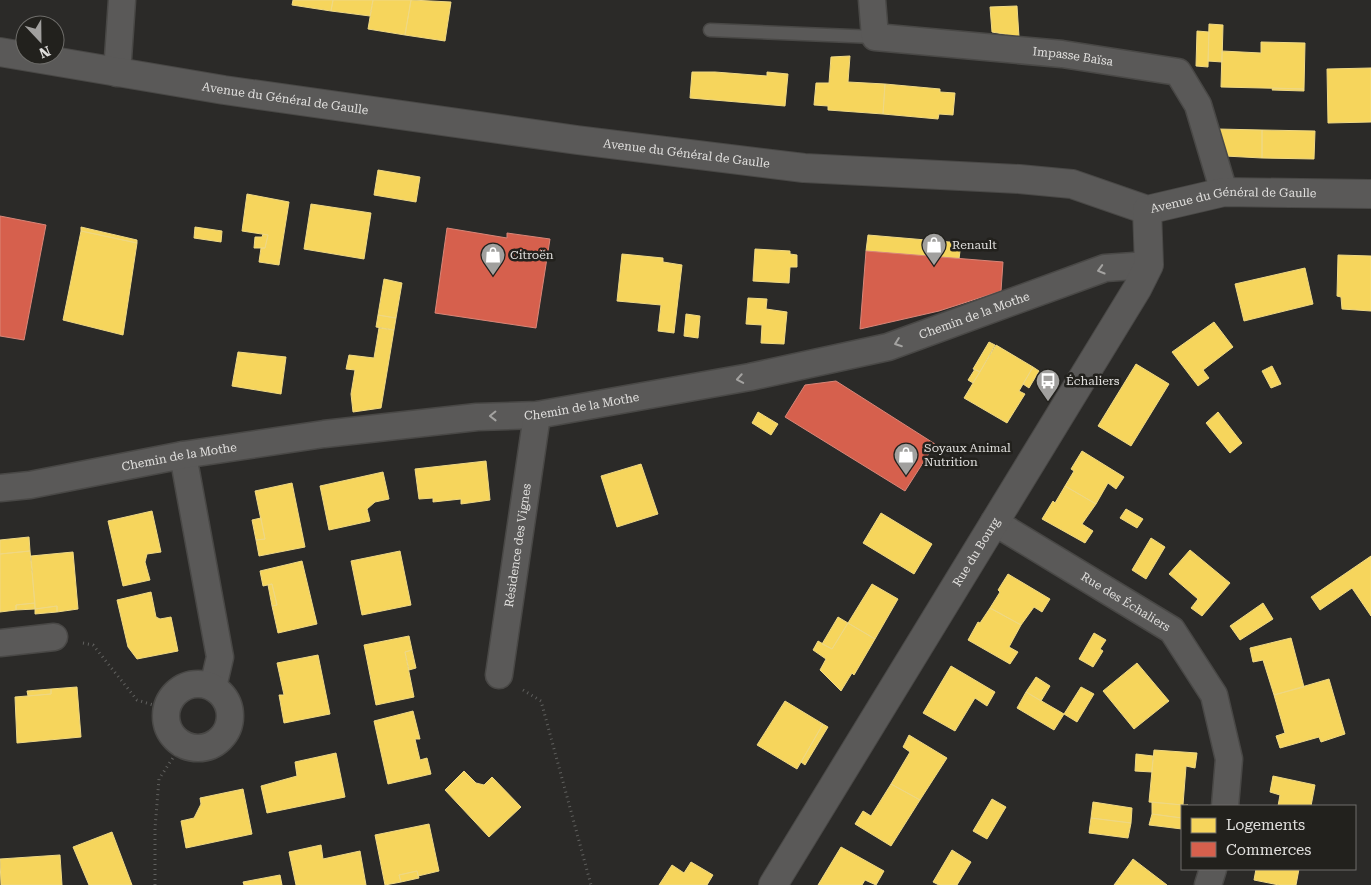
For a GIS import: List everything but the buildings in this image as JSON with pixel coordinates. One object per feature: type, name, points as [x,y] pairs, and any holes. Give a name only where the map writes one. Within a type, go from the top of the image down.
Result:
[{"type":"main road","name":"Avenue du Général de Gaulle","points":[[0,52],[224,90],[577,140],[804,168],[1019,179],[1072,184],[1146,210],[1224,192],[1371,194]]},
{"type":"main road","name":"Rue du Bourg","points":[[773,885],[1137,289],[1149,265],[1146,210]]},
{"type":"street","points":[[117,73],[122,0]]},
{"type":"street","points":[[872,0],[875,37]]},
{"type":"street","name":"Impasse Baïsa","points":[[875,37],[1062,54],[1178,72],[1198,105],[1224,192]]},
{"type":"street","name":"Chemin de la Mothe","points":[[0,488],[30,485],[183,454],[324,434],[477,417],[537,415],[750,377],[888,347],[1105,268],[1149,265]]},
{"type":"street","name":"Résidence des Vignes","points":[[499,675],[537,415]]},
{"type":"street","points":[[183,454],[220,657],[213,687]]},
{"type":"street","name":"Rue des Échaliers","points":[[994,522],[1172,630],[1214,695],[1229,758],[1226,805]]},
{"type":"street","points":[[0,643],[54,637]]},
{"type":"street","points":[[203,684],[213,687],[222,693],[229,707],[230,722],[227,732],[221,740],[212,746],[202,749],[191,748],[182,744],[174,738],[168,729],[166,709],[170,700],[176,692],[184,687],[203,684]]},
{"type":"street","points":[[1208,885],[1213,870]]},
{"type":"lane","points":[[710,30],[875,37]]},
{"type":"path","points":[[54,637],[93,645],[137,700],[166,709]]},
{"type":"path","points":[[499,675],[541,701],[592,885]]},
{"type":"path","points":[[155,885],[155,828],[159,779],[182,744]]},
{"type":"place","name":"Renault","points":[[934,266]]},
{"type":"place","name":"Citroën","points":[[493,276]]},
{"type":"place","name":"Échaliers","points":[[1048,402]]},
{"type":"place","name":"Soyaux Animal Nutrition","points":[[906,476]]}]
